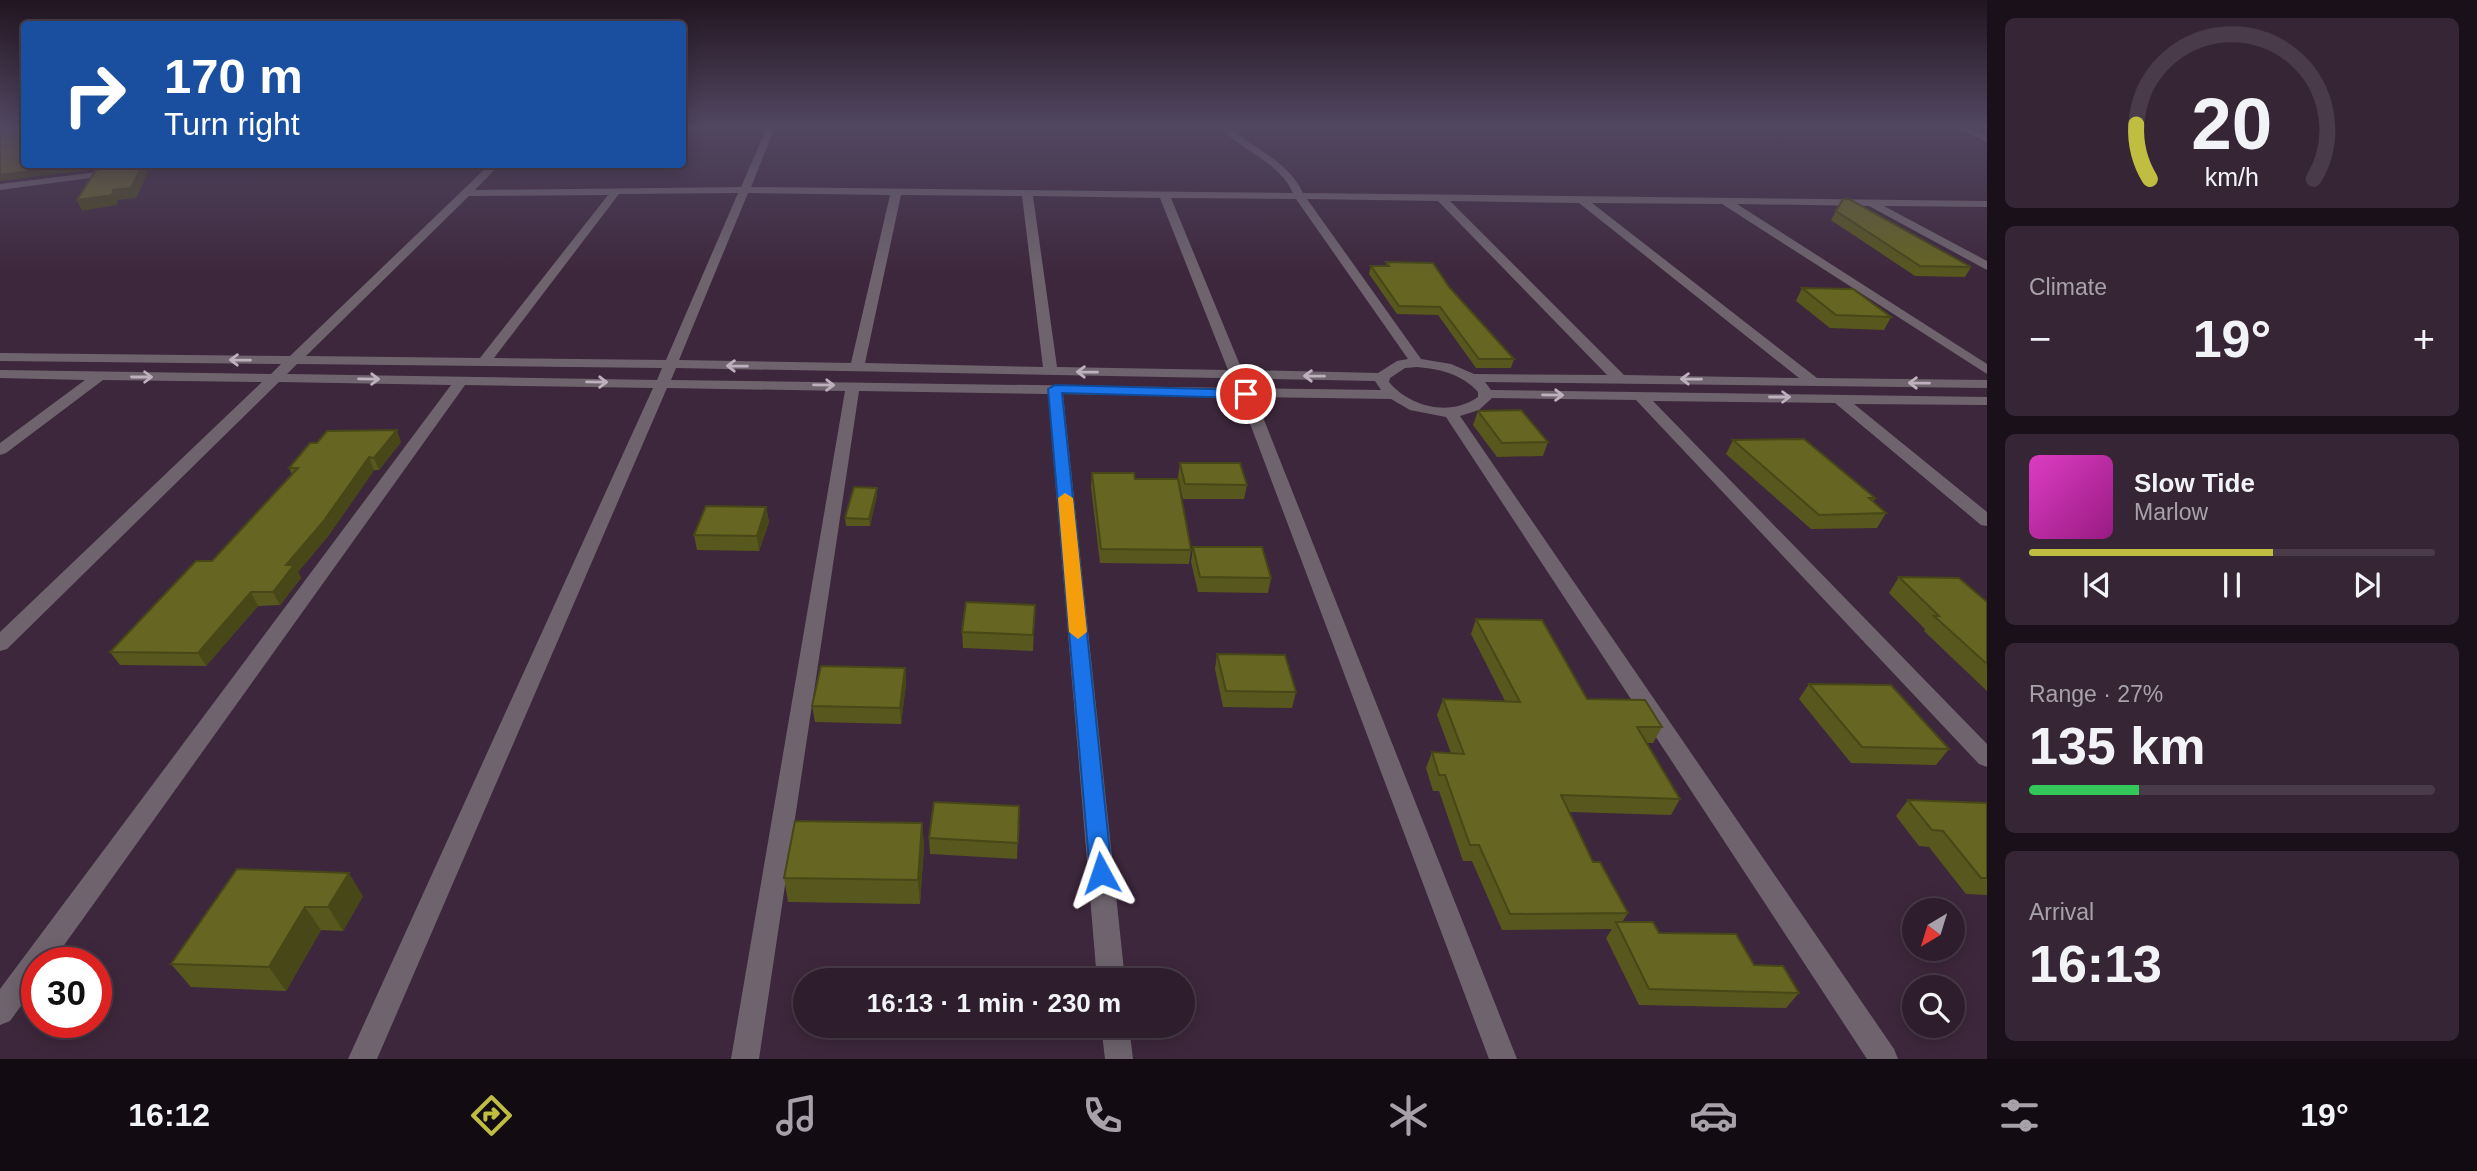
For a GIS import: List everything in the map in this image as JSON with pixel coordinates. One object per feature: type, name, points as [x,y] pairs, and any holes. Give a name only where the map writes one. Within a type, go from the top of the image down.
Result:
[{"type":"street","points":[[0,187],[88,176]]},
{"type":"street","points":[[0,644],[484,176]]},
{"type":"street","points":[[362,1059],[671,364],[751,176]]},
{"type":"street","points":[[1289,176],[1299,196],[1417,363]]},
{"type":"street","points":[[469,192],[745,190],[1987,204]]},
{"type":"street","points":[[483,363],[616,191]]},
{"type":"street","points":[[745,1059],[855,377],[896,192]]},
{"type":"street","points":[[1027,193],[1053,380],[1110,968]]},
{"type":"street","points":[[1164,194],[1241,384],[1503,1059]]},
{"type":"street","points":[[1440,197],[1619,379]]},
{"type":"street","points":[[1581,199],[1812,381]]},
{"type":"street","points":[[1723,200],[1987,370]]},
{"type":"street","points":[[1870,202],[1987,266]]},
{"type":"street","points":[[0,357],[671,364],[855,377]]},
{"type":"street","points":[[1417,363],[1452,368],[1472,378],[1478,382],[1485,399],[1478,406],[1450,412],[1413,406],[1393,395],[1382,382],[1383,377],[1390,368],[1417,363]]},
{"type":"street","points":[[0,374],[663,382],[855,377],[1241,384],[1393,395]]},
{"type":"street","points":[[0,450],[98,377]]},
{"type":"street","points":[[1053,380],[1241,384],[1383,377]]},
{"type":"street","points":[[1472,378],[1987,384]]},
{"type":"street","points":[[0,1012],[462,380]]},
{"type":"street","points":[[1485,394],[1987,401]]},
{"type":"street","points":[[1640,396],[1987,758]]},
{"type":"street","points":[[1838,398],[1987,521]]},
{"type":"street","points":[[1450,412],[1884,1059]]},
{"type":"street","points":[[1116,1038],[1119,1059]]},
{"type":"building","points":[[92,176],[137,176],[131,188],[113,190],[112,195],[77,200]]},
{"type":"building","points":[[1843,199],[1849,199],[1971,267],[1920,266],[1836,211]]},
{"type":"building","points":[[1386,262],[1433,263],[1449,287],[1514,359],[1479,359],[1440,307],[1399,306],[1371,266],[1389,266]]},
{"type":"building","points":[[1802,288],[1853,289],[1891,317],[1836,315]]},
{"type":"building","points":[[1521,410],[1548,442],[1502,443],[1478,411]]},
{"type":"building","points":[[397,430],[374,458],[369,457],[323,522],[286,565],[294,565],[273,592],[251,592],[198,653],[110,652],[196,561],[212,561],[298,468],[289,468],[310,443],[317,443],[327,431]]},
{"type":"building","points":[[1804,439],[1875,498],[1869,498],[1886,513],[1819,515],[1733,440]]},
{"type":"building","points":[[1180,463],[1240,463],[1247,485],[1185,484]]},
{"type":"building","points":[[1092,473],[1134,473],[1135,479],[1178,479],[1191,550],[1101,549]]},
{"type":"building","points":[[854,487],[877,488],[869,519],[845,518]]},
{"type":"building","points":[[706,506],[766,507],[757,536],[694,535]]},
{"type":"building","points":[[1193,547],[1262,547],[1271,578],[1200,577]]},
{"type":"building","points":[[1899,577],[1959,578],[1987,602],[1987,664],[1934,616],[1939,616]]},
{"type":"building","points":[[966,602],[1035,605],[1033,635],[962,632]]},
{"type":"building","points":[[1476,619],[1542,620],[1587,699],[1645,700],[1662,727],[1637,727],[1680,799],[1561,795],[1593,862],[1600,862],[1628,913],[1510,914],[1479,845],[1470,845],[1445,775],[1439,775],[1432,752],[1464,754],[1443,699],[1520,702]]},
{"type":"building","points":[[1217,654],[1285,655],[1296,692],[1226,691]]},
{"type":"building","points":[[821,666],[905,668],[900,708],[812,706]]},
{"type":"building","points":[[1809,684],[1891,685],[1949,749],[1862,747]]},
{"type":"building","points":[[1908,800],[1987,803],[1987,878],[1981,878],[1943,831],[1932,830]]},
{"type":"building","points":[[934,802],[1019,806],[1018,843],[929,838]]},
{"type":"building","points":[[795,821],[922,823],[918,880],[784,878]]},
{"type":"building","points":[[237,869],[349,873],[328,907],[305,907],[269,967],[171,964]]},
{"type":"building","points":[[1616,922],[1653,922],[1659,933],[1736,934],[1754,965],[1783,966],[1799,993],[1649,989]]},
{"type":"slow traffic","points":[[1065,498],[1078,632]]},
{"type":"route","points":[[1101,873],[1055,389],[1246,394]]}]
